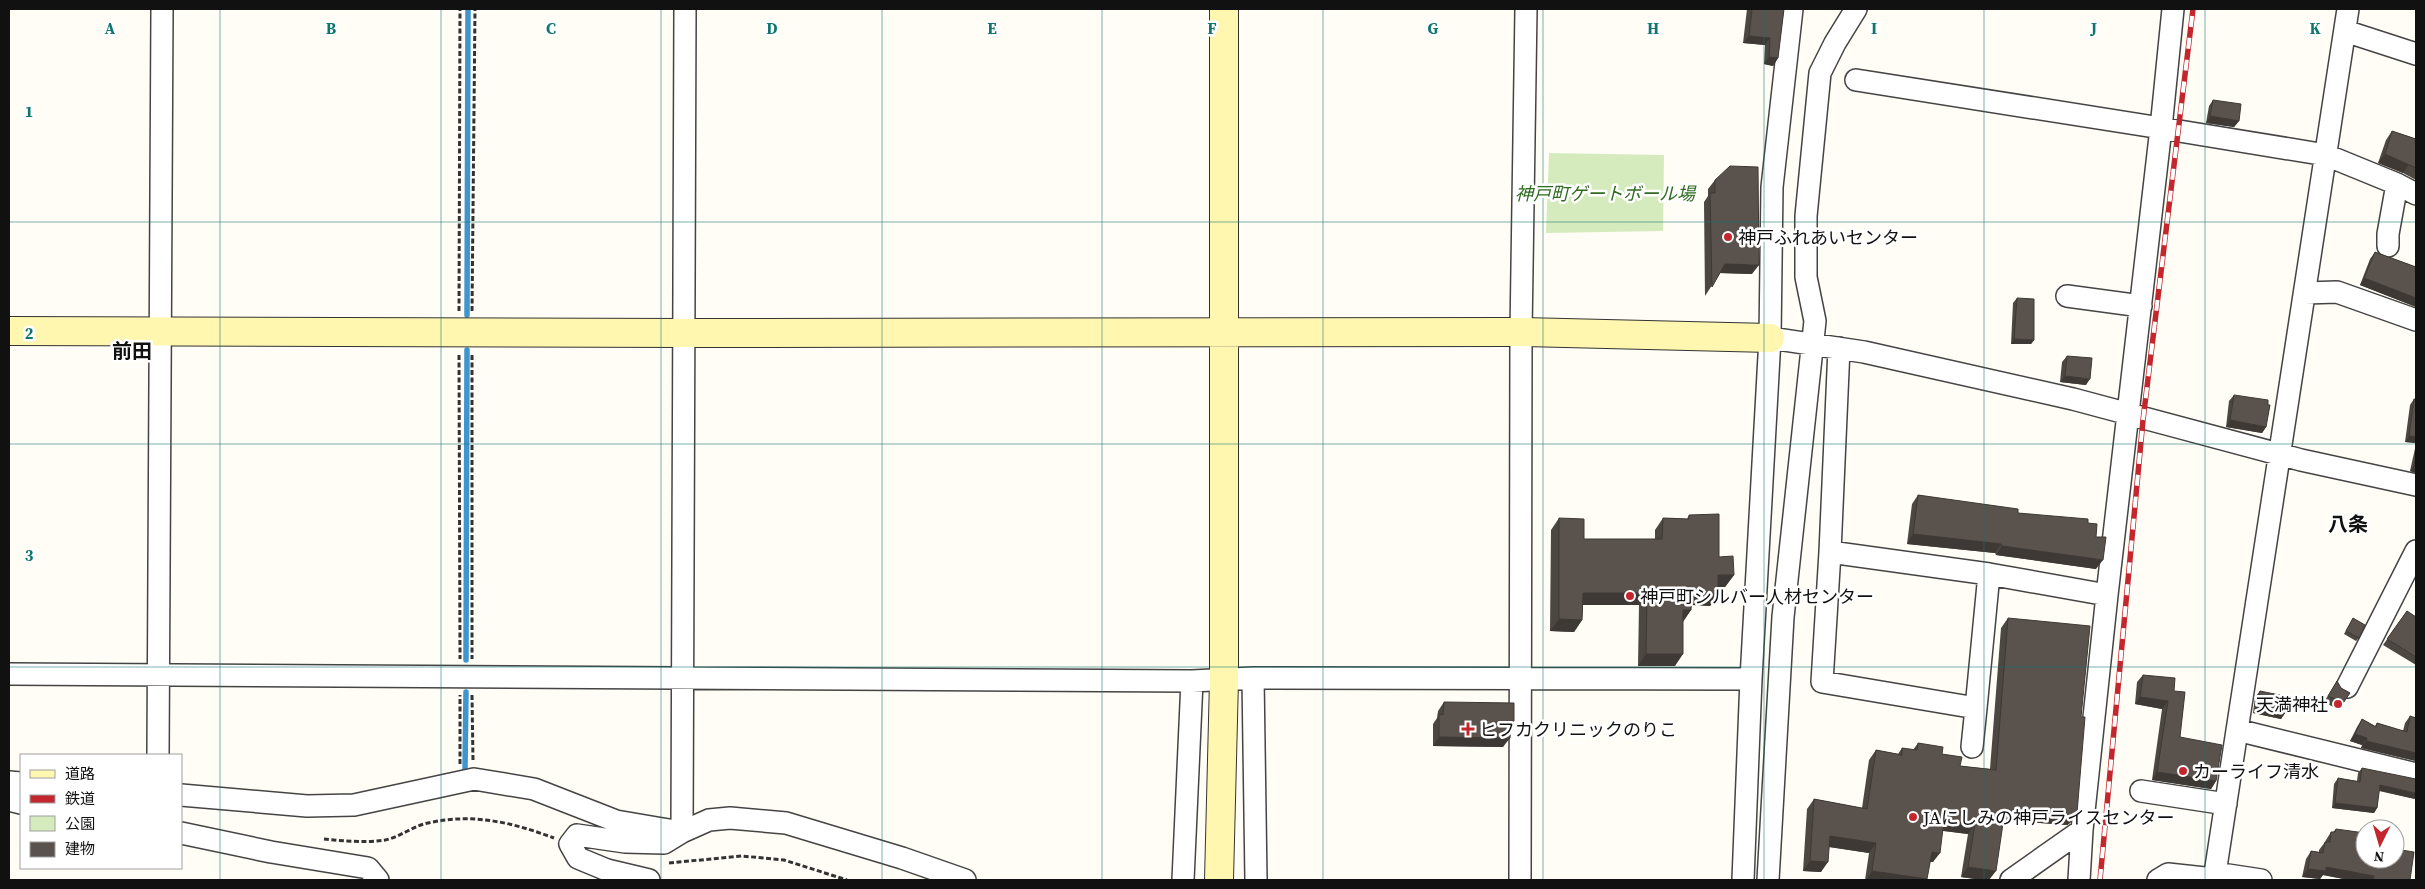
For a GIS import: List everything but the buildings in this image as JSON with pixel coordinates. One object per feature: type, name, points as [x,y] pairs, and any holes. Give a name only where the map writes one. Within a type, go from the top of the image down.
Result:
[{"type":"street","points":[[158,754],[162,9]]},
{"type":"street","points":[[682,832],[685,9]]},
{"type":"street","points":[[1219,880],[1224,680],[1224,9]]},
{"type":"street","points":[[1520,880],[1521,332],[1526,9]]},
{"type":"street","points":[[1742,880],[1770,338],[1772,188],[1792,9]]},
{"type":"street","points":[[1768,880],[1783,616],[1815,321],[1806,277],[1806,216],[1820,73],[1856,9]]},
{"type":"street","points":[[2079,880],[2082,830],[2106,595],[2162,128],[2173,9]]},
{"type":"street","points":[[2214,878],[2348,9]]},
{"type":"street","points":[[2345,30],[2416,54]]},
{"type":"street","points":[[1856,80],[2326,155],[2397,184],[2416,194]]},
{"type":"street","points":[[2388,246],[2388,234],[2397,184]]},
{"type":"street","points":[[2305,293],[2337,292],[2416,320]]},
{"type":"street","points":[[2067,296],[2141,306]]},
{"type":"street","points":[[9,331],[685,334],[1521,332],[1770,338],[1839,348],[2064,397],[2301,460],[2416,485]]},
{"type":"street","points":[[1839,348],[1822,682],[1976,708]]},
{"type":"street","points":[[2347,687],[2416,551]]},
{"type":"street","points":[[1830,552],[1989,574],[2106,595]]},
{"type":"street","points":[[1972,747],[1989,574]]},
{"type":"street","points":[[9,674],[1192,681],[1254,678],[1751,679]]},
{"type":"street","points":[[1254,678],[1256,880]]},
{"type":"street","points":[[1183,880],[1192,681]]},
{"type":"street","points":[[2237,730],[2416,774]]},
{"type":"street","points":[[182,795],[307,806],[354,805],[467,781],[534,789],[616,821],[682,832]]},
{"type":"street","points":[[2141,790],[2226,804]]},
{"type":"street","points":[[649,880],[607,870],[578,858],[570,844],[577,835],[625,842],[664,842],[709,820],[730,818],[786,823],[902,858],[965,880]]},
{"type":"street","points":[[2011,880],[2082,830]]},
{"type":"street","points":[[182,833],[271,852],[368,868],[378,880]]},
{"type":"street","points":[[2158,880],[2168,874],[2261,880]]},
{"type":"path","points":[[460,9],[466,333],[467,781]]},
{"type":"path","points":[[467,781],[466,333],[474,9]]},
{"type":"path","points":[[315,838],[344,841],[385,840],[426,823],[472,818],[521,826],[570,844]]},
{"type":"path","points":[[664,864],[742,856],[784,860],[847,880]]},
{"type":"green space","name":"神戸町ゲートボール場","points":[[1549,153],[1664,155],[1663,231],[1546,233]]},
{"type":"waterway","points":[[467,315],[468,9]]},
{"type":"waterway","points":[[466,660],[467,350]]},
{"type":"waterway","points":[[465,770],[466,692]]},
{"type":"railway","points":[[2100,880],[2143,420],[2193,9]]},
{"type":"place","name":"神戸ふれあいセンター","points":[[1728,237]]},
{"type":"place","name":"神戸町シルバー人材センター","points":[[1630,596]]},
{"type":"place","name":"天満神社","points":[[2338,704]]},
{"type":"place","name":"ヒフカクリニックのりこ","points":[[1468,729]]},
{"type":"place","name":"カーライフ清水","points":[[2183,771]]},
{"type":"place","name":"JAにしみの神戸ライスセンター","points":[[1913,817]]},
{"type":"district","name":"前田","points":[[132,351]]},
{"type":"district","name":"八条","points":[[2348,524]]}]
